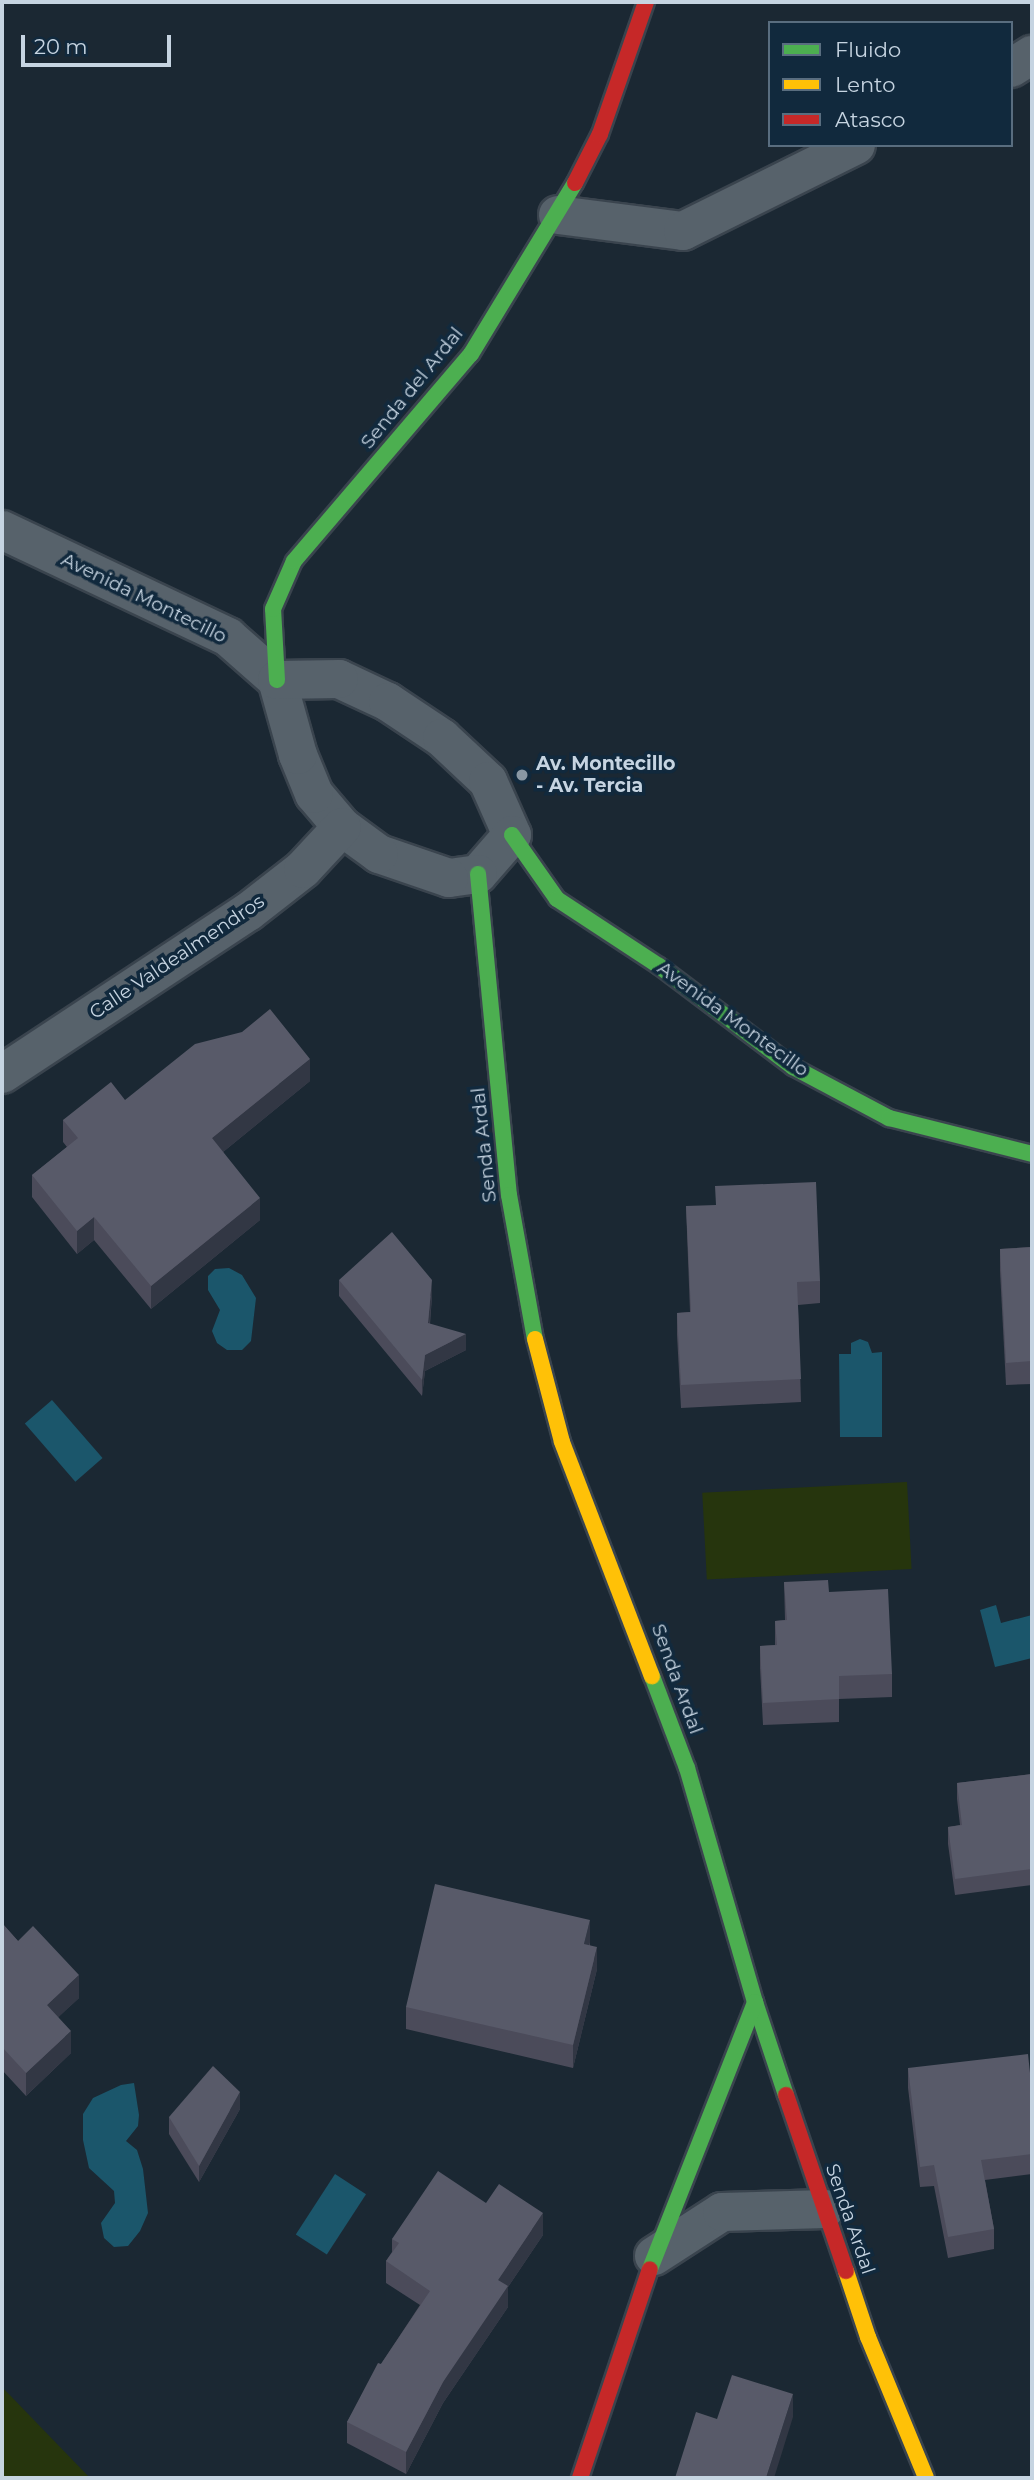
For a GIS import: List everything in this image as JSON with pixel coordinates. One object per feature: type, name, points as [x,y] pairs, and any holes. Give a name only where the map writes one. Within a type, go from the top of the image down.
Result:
[{"type":"street","name":"Senda del Ardal","points":[[277,680],[273,609],[294,561],[471,354],[558,215],[600,134],[646,2]]},
{"type":"street","points":[[1013,67],[1032,55]]},
{"type":"street","points":[[558,215],[683,231],[852,147]]},
{"type":"street","name":"Avenida Montecillo","points":[[2,530],[228,637],[277,680]]},
{"type":"street","points":[[339,679],[388,702],[442,738],[488,781],[512,835],[478,874],[449,878],[419,870],[379,854],[342,827],[314,794],[298,755],[277,680],[339,679]]},
{"type":"street","name":"Calle Valdealmendros","points":[[2,1074],[248,912],[303,869],[342,827]]},
{"type":"street","name":"Avenida Montecillo","points":[[512,835],[557,899],[659,966],[793,1067],[889,1118],[1032,1154]]},
{"type":"street","name":"Senda Ardal","points":[[478,874],[509,1195],[528,1311],[562,1441],[687,1768],[755,2002],[868,2337],[926,2478]]},
{"type":"street","points":[[580,2478],[654,2256],[755,2002]]},
{"type":"street","points":[[654,2256],[722,2212],[825,2209]]},
{"type":"green space","points":[[907,1482],[912,1569],[707,1580],[702,1493]]},
{"type":"green space","points":[[2,2387],[90,2478],[2,2478]]},
{"type":"water","points":[[229,1268],[242,1275],[256,1298],[251,1341],[242,1350],[227,1350],[217,1343],[212,1331],[220,1310],[208,1290],[208,1276],[215,1269]]},
{"type":"water","points":[[860,1339],[868,1342],[872,1353],[882,1352],[882,1437],[840,1437],[839,1354],[851,1354],[851,1343]]},
{"type":"water","points":[[52,1400],[103,1458],[75,1482],[25,1424]]},
{"type":"water","points":[[996,1605],[1001,1623],[1032,1615],[1032,1658],[995,1667],[980,1610]]},
{"type":"water","points":[[134,2083],[138,2126],[126,2141],[137,2150],[143,2169],[148,2213],[140,2231],[128,2246],[114,2247],[104,2238],[101,2223],[115,2203],[114,2191],[89,2168],[83,2140],[83,2114],[93,2098],[121,2085]]},
{"type":"water","points":[[335,2174],[366,2194],[327,2255],[296,2234]]},
{"type":"building","points":[[270,1009],[310,1059],[212,1138],[260,1198],[151,1286],[94,1217],[77,1231],[32,1175],[78,1138],[63,1120],[111,1082],[125,1100],[195,1044],[242,1032]]},
{"type":"building","points":[[816,1182],[820,1281],[797,1282],[801,1379],[681,1385],[677,1313],[691,1312],[686,1206],[716,1205],[715,1186]]},
{"type":"building","points":[[392,1232],[432,1280],[428,1323],[466,1334],[425,1355],[422,1380],[339,1280]]},
{"type":"building","points":[[1032,1247],[1032,1361],[1006,1363],[1000,1249]]},
{"type":"building","points":[[828,1580],[829,1592],[888,1589],[892,1674],[839,1676],[839,1699],[763,1703],[760,1646],[777,1645],[775,1621],[787,1620],[784,1582]]},
{"type":"building","points":[[1032,1774],[1032,1869],[955,1879],[948,1827],[962,1825],[957,1783]]},
{"type":"building","points":[[435,1884],[590,1920],[584,1944],[597,1947],[573,2045],[406,2007]]},
{"type":"building","points":[[2,1923],[18,1941],[33,1926],[79,1975],[47,2005],[71,2031],[26,2073],[2,2047]]},
{"type":"building","points":[[1028,2054],[1032,2092],[1032,2154],[981,2160],[994,2229],[948,2237],[934,2165],[920,2167],[908,2068]]},
{"type":"building","points":[[213,2066],[240,2092],[199,2166],[169,2117]]},
{"type":"building","points":[[438,2171],[486,2203],[499,2184],[543,2213],[498,2280],[508,2286],[443,2382],[406,2452],[347,2422],[378,2363],[381,2364],[430,2291],[386,2261],[399,2243],[392,2239]]},
{"type":"building","points":[[732,2375],[793,2394],[766,2478],[675,2478],[696,2412],[717,2419]]},
{"type":"traffic: fast","points":[[277,680],[273,609],[294,561],[471,354],[575,183]]},
{"type":"traffic: fast","points":[[512,835],[557,899],[659,966],[793,1067],[889,1118],[1032,1154]]},
{"type":"traffic: fast","points":[[478,874],[509,1195],[535,1339]]},
{"type":"traffic: fast","points":[[652,1676],[687,1768],[755,2002],[786,2095]]},
{"type":"traffic: fast","points":[[650,2269],[755,2002]]},
{"type":"traffic: slow","points":[[535,1339],[562,1442],[652,1676]]},
{"type":"traffic: slow","points":[[846,2271],[868,2337],[926,2478]]},
{"type":"traffic: jam","points":[[575,183],[600,134],[646,2]]},
{"type":"traffic: jam","points":[[786,2095],[846,2271]]},
{"type":"traffic: jam","points":[[580,2478],[650,2269]]},
{"type":"place","name":"Av. Montecillo - Av. Tercia","points":[[522,775]]}]
